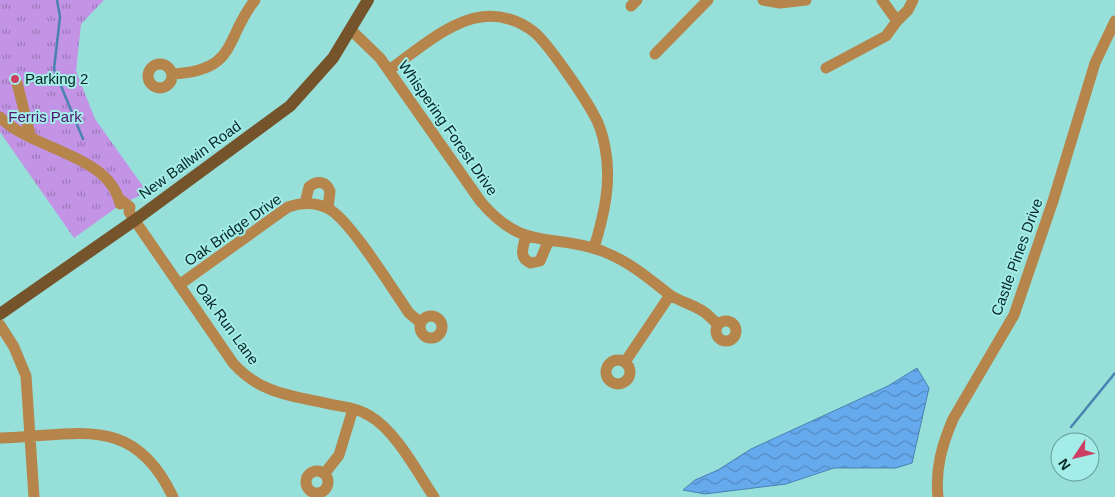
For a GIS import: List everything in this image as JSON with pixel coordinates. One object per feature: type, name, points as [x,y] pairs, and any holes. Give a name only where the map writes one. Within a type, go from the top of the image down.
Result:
[{"type":"main road","name":"New Ballwin Road","points":[[0,314],[132,216],[290,106],[320,75],[351,30],[368,0]]},
{"type":"street","points":[[172,74],[199,70],[209,67],[219,60],[232,45],[255,0]]},
{"type":"street","points":[[655,54],[708,0]]},
{"type":"street","points":[[763,0],[780,2],[806,0]]},
{"type":"street","points":[[882,0],[897,21]]},
{"type":"street","points":[[826,68],[886,36],[908,10],[913,0]]},
{"type":"street","points":[[389,70],[454,26],[470,19],[492,16],[505,18],[534,32],[594,114],[602,136],[607,161],[605,207],[594,248]]},
{"type":"street","name":"Castle Pines Drive","points":[[938,497],[937,468],[946,436],[953,419],[1014,315],[1053,201],[1095,63],[1115,21]]},
{"type":"street","name":"Whispering Forest Drive","points":[[351,30],[380,58],[481,202],[498,219],[526,236],[548,242],[594,248],[630,264],[653,279],[670,295],[703,310],[718,325]]},
{"type":"street","points":[[17,83],[31,138]]},
{"type":"street","points":[[0,117],[31,138],[96,170],[118,198],[123,212],[132,216]]},
{"type":"street","name":"Oak Bridge Drive","points":[[179,285],[288,207],[305,203],[324,207],[330,191],[322,183],[312,184],[308,187],[305,203]]},
{"type":"street","points":[[324,207],[347,224],[409,313],[421,323]]},
{"type":"street","name":"Oak Run Lane","points":[[132,216],[233,363],[248,378],[258,385],[278,393],[353,409],[370,416],[386,428],[434,497]]},
{"type":"street","points":[[526,236],[522,255],[524,260],[531,263],[540,260],[548,242]]},
{"type":"street","points":[[625,362],[670,295]]},
{"type":"street","points":[[0,326],[14,347],[26,376],[34,497]]},
{"type":"street","points":[[325,474],[339,455],[353,409]]},
{"type":"street","points":[[0,438],[100,434],[125,441],[144,453],[154,463],[173,497]]},
{"type":"green space","name":"Ferris Park","points":[[0,0],[104,0],[81,24],[76,71],[95,119],[147,192],[120,205],[74,238],[0,132]]},
{"type":"water","points":[[917,368],[929,388],[912,463],[896,468],[834,468],[786,484],[705,494],[683,490],[695,480],[718,470],[751,449],[888,386]]},
{"type":"waterway","points":[[57,0],[60,17],[54,69],[83,139]]},
{"type":"waterway","points":[[1071,427],[1115,373]]},
{"type":"place","name":"Parking 2","points":[[15,79]]}]
